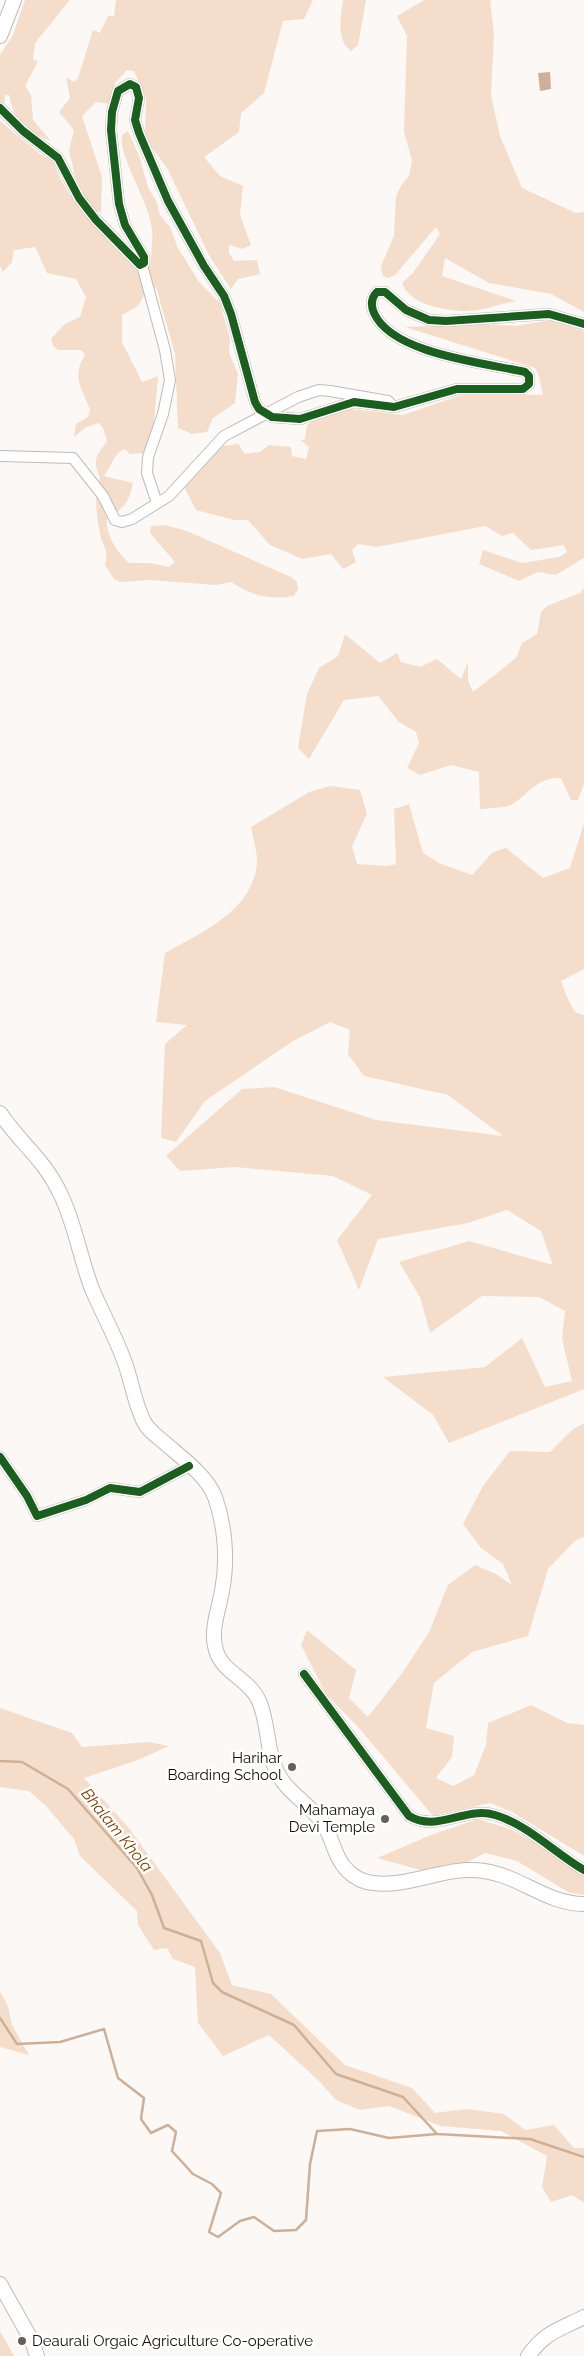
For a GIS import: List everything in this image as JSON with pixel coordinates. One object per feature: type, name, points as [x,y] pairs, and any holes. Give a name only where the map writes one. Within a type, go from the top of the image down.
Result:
[{"type":"main road","points":[[0,36],[14,0]]},
{"type":"main road","points":[[0,1113],[10,1128],[36,1154],[61,1195],[92,1288],[118,1343],[142,1419],[152,1434],[209,1485],[221,1516],[224,1557],[223,1587],[214,1634],[216,1653],[221,1662],[255,1692],[263,1712],[269,1745],[277,1772],[290,1789],[324,1824],[347,1870],[358,1879],[371,1883],[392,1884],[443,1874],[483,1871],[503,1876],[559,1902],[584,1904]]},
{"type":"main road","points":[[0,2284],[32,2341],[37,2356]]},
{"type":"main road","points":[[528,2356],[545,2336],[584,2317]]},
{"type":"street","points":[[157,503],[147,473],[148,457],[163,414],[170,380],[165,350],[142,265],[144,258],[122,216],[111,130],[114,98],[123,87],[130,84],[138,91],[135,120],[139,133],[168,201],[204,266],[224,296],[231,314],[252,395],[257,406],[266,413],[280,418],[300,419],[354,402],[394,407],[457,389],[523,389],[529,384],[530,379],[525,372],[438,354],[405,342],[385,329],[377,318],[372,303],[377,292],[385,292],[406,310],[428,320],[446,321],[549,314],[584,324]]},
{"type":"street","points":[[0,108],[23,131],[58,158],[79,198],[96,220],[136,263],[142,265]]},
{"type":"street","points":[[0,456],[72,458],[102,496],[115,520],[122,522],[132,519],[175,492],[197,464],[224,436],[298,397],[319,390],[388,401],[394,407]]},
{"type":"street","points":[[0,1457],[27,1496],[37,1516],[86,1500],[110,1488],[140,1492],[189,1466]]},
{"type":"street","points":[[304,1674],[409,1816],[428,1823],[472,1813],[496,1815],[515,1824],[584,1870]]},
{"type":"shaded area","points":[[25,0],[70,0],[35,43],[33,60],[38,61],[25,86],[31,95],[33,120],[51,141],[22,125],[15,114],[9,95],[5,95],[4,104],[0,102],[0,55],[13,35]]},
{"type":"shaded area","points":[[116,0],[313,0],[304,19],[283,21],[264,93],[241,113],[239,132],[204,157],[220,176],[243,186],[240,215],[251,245],[243,249],[229,245],[229,253],[234,261],[257,260],[260,274],[238,279],[231,289],[210,257],[167,168],[145,138],[146,98],[134,71],[127,70],[115,83],[110,104],[96,102],[82,116],[102,177],[101,213],[90,207],[75,176],[69,150],[74,130],[59,112],[70,98],[66,77],[74,82],[78,78],[93,30],[100,33],[108,16],[114,16]]},
{"type":"shaded area","points":[[343,0],[366,0],[358,45],[351,51],[343,41],[341,34]]},
{"type":"shaded area","points":[[424,0],[490,0],[494,34],[491,95],[500,136],[522,188],[576,213],[584,212],[584,312],[551,294],[489,283],[445,258],[442,276],[516,301],[482,309],[462,311],[436,307],[419,301],[406,290],[402,283],[413,273],[440,234],[436,227],[395,275],[387,278],[383,276],[381,266],[394,236],[396,196],[402,184],[409,176],[412,161],[404,131],[407,36],[397,16]]},
{"type":"shaded area","points":[[550,72],[551,89],[540,91],[538,73]]},
{"type":"shaded area","points":[[0,121],[40,154],[53,161],[68,192],[78,206],[101,234],[138,272],[150,265],[152,230],[146,207],[129,168],[122,144],[122,135],[128,131],[140,158],[148,188],[156,200],[160,215],[170,227],[178,248],[199,282],[220,303],[230,339],[229,353],[238,374],[235,403],[213,418],[207,432],[192,434],[178,428],[175,354],[156,287],[145,294],[138,306],[122,315],[122,342],[142,382],[158,376],[153,433],[145,453],[130,454],[125,449],[119,452],[104,476],[133,483],[130,496],[125,504],[118,512],[107,519],[110,537],[117,549],[130,563],[150,563],[169,567],[175,562],[150,533],[151,526],[165,525],[187,531],[291,577],[297,582],[298,589],[294,596],[261,596],[246,591],[231,582],[216,585],[149,580],[120,582],[114,579],[105,565],[106,552],[100,534],[97,513],[96,498],[100,478],[96,466],[96,458],[107,441],[103,428],[99,423],[86,427],[74,437],[76,424],[88,417],[90,410],[78,376],[85,355],[81,350],[58,350],[53,346],[51,339],[65,324],[80,317],[86,297],[76,279],[47,273],[35,247],[14,250],[12,262],[3,272],[0,266]]},
{"type":"shaded area","points":[[551,320],[584,331],[584,558],[556,575],[538,572],[519,581],[479,564],[483,550],[522,563],[559,557],[567,552],[564,545],[531,550],[513,533],[502,536],[485,526],[377,547],[358,544],[352,550],[356,562],[343,569],[331,554],[302,559],[270,545],[248,520],[234,520],[196,510],[184,487],[198,455],[216,447],[238,444],[245,454],[260,452],[269,445],[291,447],[292,456],[306,459],[309,447],[301,440],[305,439],[307,425],[325,412],[343,408],[403,415],[464,394],[543,395],[539,376],[535,368],[405,327],[484,324],[516,326]]},
{"type":"shaded area","points":[[584,588],[584,784],[578,800],[571,800],[561,778],[552,778],[538,784],[508,806],[480,809],[479,772],[451,765],[420,775],[407,768],[419,743],[416,732],[399,722],[378,696],[344,700],[309,759],[298,748],[307,694],[319,668],[338,656],[345,634],[380,663],[397,653],[401,662],[420,667],[437,659],[461,679],[468,662],[468,680],[473,692],[516,658],[522,643],[537,634],[541,612],[547,606],[580,593]]},
{"type":"shaded area","points":[[330,786],[360,790],[367,814],[352,846],[357,864],[387,866],[396,864],[394,809],[409,804],[423,853],[439,863],[472,875],[493,852],[506,848],[543,878],[570,868],[584,823],[584,969],[561,981],[575,1012],[584,1015],[584,1389],[449,1443],[433,1415],[383,1377],[485,1367],[522,1338],[545,1387],[572,1381],[562,1339],[565,1311],[539,1297],[482,1296],[430,1333],[420,1297],[399,1262],[469,1241],[553,1265],[541,1231],[507,1210],[468,1223],[378,1239],[359,1290],[337,1240],[372,1195],[333,1176],[235,1167],[180,1171],[166,1156],[242,1089],[274,1087],[376,1120],[503,1136],[448,1095],[364,1076],[348,1054],[350,1030],[330,1022],[293,1041],[205,1101],[176,1142],[161,1138],[165,1044],[187,1025],[156,1022],[165,953],[224,918],[247,893],[254,878],[257,861],[251,827],[309,792]]},
{"type":"shaded area","points":[[584,1423],[584,1537],[576,1540],[548,1569],[528,1636],[472,1652],[434,1683],[426,1728],[454,1736],[452,1757],[436,1778],[453,1786],[474,1775],[486,1745],[488,1723],[531,1705],[567,1723],[584,1725],[584,1856],[512,1812],[490,1803],[433,1816],[359,1728],[326,1694],[301,1645],[307,1630],[356,1670],[349,1698],[368,1717],[403,1672],[429,1632],[448,1585],[475,1565],[496,1574],[512,1585],[503,1564],[481,1548],[463,1524],[483,1486],[510,1451],[550,1452],[572,1430]]},
{"type":"shaded area","points":[[0,1708],[72,1733],[82,1747],[149,1742],[169,1746],[138,1760],[84,1778],[128,1827],[220,1953],[232,1985],[271,1994],[345,2065],[412,2088],[435,2113],[467,2109],[504,2114],[525,2130],[554,2125],[574,2148],[584,2148],[584,2203],[572,2195],[551,2202],[542,2187],[547,2156],[501,2131],[441,2126],[389,2106],[360,2110],[336,2100],[320,2082],[269,2035],[223,2056],[198,2023],[195,1967],[173,1959],[167,1948],[154,1950],[138,1925],[137,1911],[80,1856],[74,1839],[46,1806],[29,1791],[0,1787]]},
{"type":"shaded area","points":[[478,1819],[510,1829],[584,1869],[584,1895],[568,1892],[517,1861],[485,1853],[464,1864],[420,1870],[377,1858],[431,1835]]},
{"type":"shaded area","points":[[0,1992],[8,2006],[12,2025],[29,2055],[0,2047]]},
{"type":"shaded area","points":[[0,2331],[14,2356],[0,2356]]},
{"type":"waterway","name":"Bhalam Khola","points":[[0,1761],[22,1762],[68,1789],[137,1868],[152,1895],[164,1928],[201,1941],[213,1983],[222,1992],[294,2025],[336,2074],[403,2097],[437,2134],[530,2139],[584,2157]]},
{"type":"waterway","points":[[0,2018],[17,2044],[60,2042],[104,2029],[118,2078],[144,2098],[141,2119],[151,2133],[168,2125],[176,2132],[172,2151],[193,2174],[212,2184],[221,2193],[209,2232],[218,2237],[240,2221],[254,2217],[274,2231],[296,2230],[306,2220],[310,2164],[317,2131],[350,2129],[389,2138],[437,2134]]},
{"type":"cycle path","points":[[0,108],[23,131],[58,158],[79,198],[96,220],[140,265],[144,263],[144,257],[125,225],[119,204],[111,130],[112,112],[118,91],[130,84],[136,87],[139,98],[135,120],[139,133],[168,201],[204,266],[224,296],[231,314],[255,402],[259,409],[272,417],[300,419],[354,402],[394,407],[457,389],[523,389],[529,384],[529,376],[525,372],[441,354],[400,338],[384,327],[374,313],[372,302],[377,292],[385,292],[406,310],[429,320],[446,321],[549,314],[584,324]]},
{"type":"cycle path","points":[[0,1457],[27,1496],[37,1516],[86,1500],[110,1488],[140,1492],[189,1466]]},
{"type":"cycle path","points":[[304,1674],[409,1816],[430,1822],[473,1814],[495,1815],[507,1819],[530,1832],[584,1870]]},
{"type":"place","name":"Harihar Boarding School","points":[[292,1767]]},
{"type":"place","name":"Mahamaya Devi Temple","points":[[385,1819]]},
{"type":"place","name":"Deaurali Orgaic Agriculture Co-operative","points":[[22,2341]]}]
